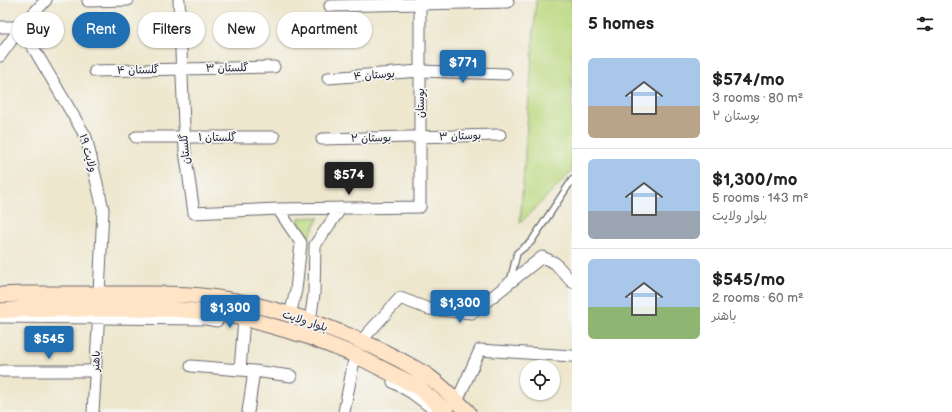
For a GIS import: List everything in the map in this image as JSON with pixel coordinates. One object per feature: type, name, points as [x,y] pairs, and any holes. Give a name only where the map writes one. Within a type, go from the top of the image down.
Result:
[{"type":"main road","name":"بلوار ولایت","points":[[0,296],[23,294],[170,294],[209,297],[248,303],[310,321],[361,341],[426,375],[468,412]]},
{"type":"main road","name":"بلوار ولایت","points":[[0,311],[23,309],[99,313],[208,312],[307,336],[418,387],[447,412]]},
{"type":"main road","points":[[307,336],[310,321]]},
{"type":"street","points":[[35,12],[46,0]]},
{"type":"street","points":[[88,1],[128,0]]},
{"type":"street","name":"گلستان","points":[[179,0],[184,137],[194,213],[278,209]]},
{"type":"street","points":[[330,6],[420,2],[508,2]]},
{"type":"street","name":"بوستان","points":[[341,208],[420,207],[420,2]]},
{"type":"street","points":[[0,27],[12,27]]},
{"type":"street","points":[[0,56],[12,40]]},
{"type":"street","name":"ولایت ۱۹","points":[[34,48],[86,137],[103,208],[99,294]]},
{"type":"street","name":"گلستان ۳","points":[[181,69],[274,67]]},
{"type":"street","name":"گلستان ۴","points":[[95,71],[181,69]]},
{"type":"street","name":"بوستان ۴","points":[[328,78],[420,71],[506,74]]},
{"type":"street","name":"بوستان ۳","points":[[420,137],[500,135]]},
{"type":"street","name":"گلستان ۱","points":[[136,137],[274,137]]},
{"type":"street","name":"بوستان ۲","points":[[322,139],[420,137]]},
{"type":"street","points":[[278,209],[341,208]]},
{"type":"street","points":[[310,321],[314,294],[315,245],[341,208]]},
{"type":"street","points":[[278,209],[301,243],[296,290],[290,315]]},
{"type":"street","points":[[301,243],[315,245]]},
{"type":"street","points":[[361,341],[400,298],[429,309],[472,313],[542,257],[555,263],[572,282]]},
{"type":"street","points":[[0,317],[99,313]]},
{"type":"street","name":"باهنر","points":[[93,412],[99,313]]},
{"type":"street","points":[[240,370],[244,321],[354,358],[412,393],[437,412]]},
{"type":"street","points":[[457,401],[480,350],[572,356]]},
{"type":"street","points":[[344,412],[354,358]]},
{"type":"street","points":[[191,366],[254,371],[291,376]]},
{"type":"street","points":[[2,371],[96,371]]},
{"type":"street","points":[[248,412],[254,371]]},
{"type":"lane","points":[[510,282],[517,253],[531,242],[572,180]]},
{"type":"green space","points":[[536,0],[572,0],[572,172],[520,223]]},
{"type":"green space","points":[[318,217],[308,239],[298,220],[299,218]]}]
